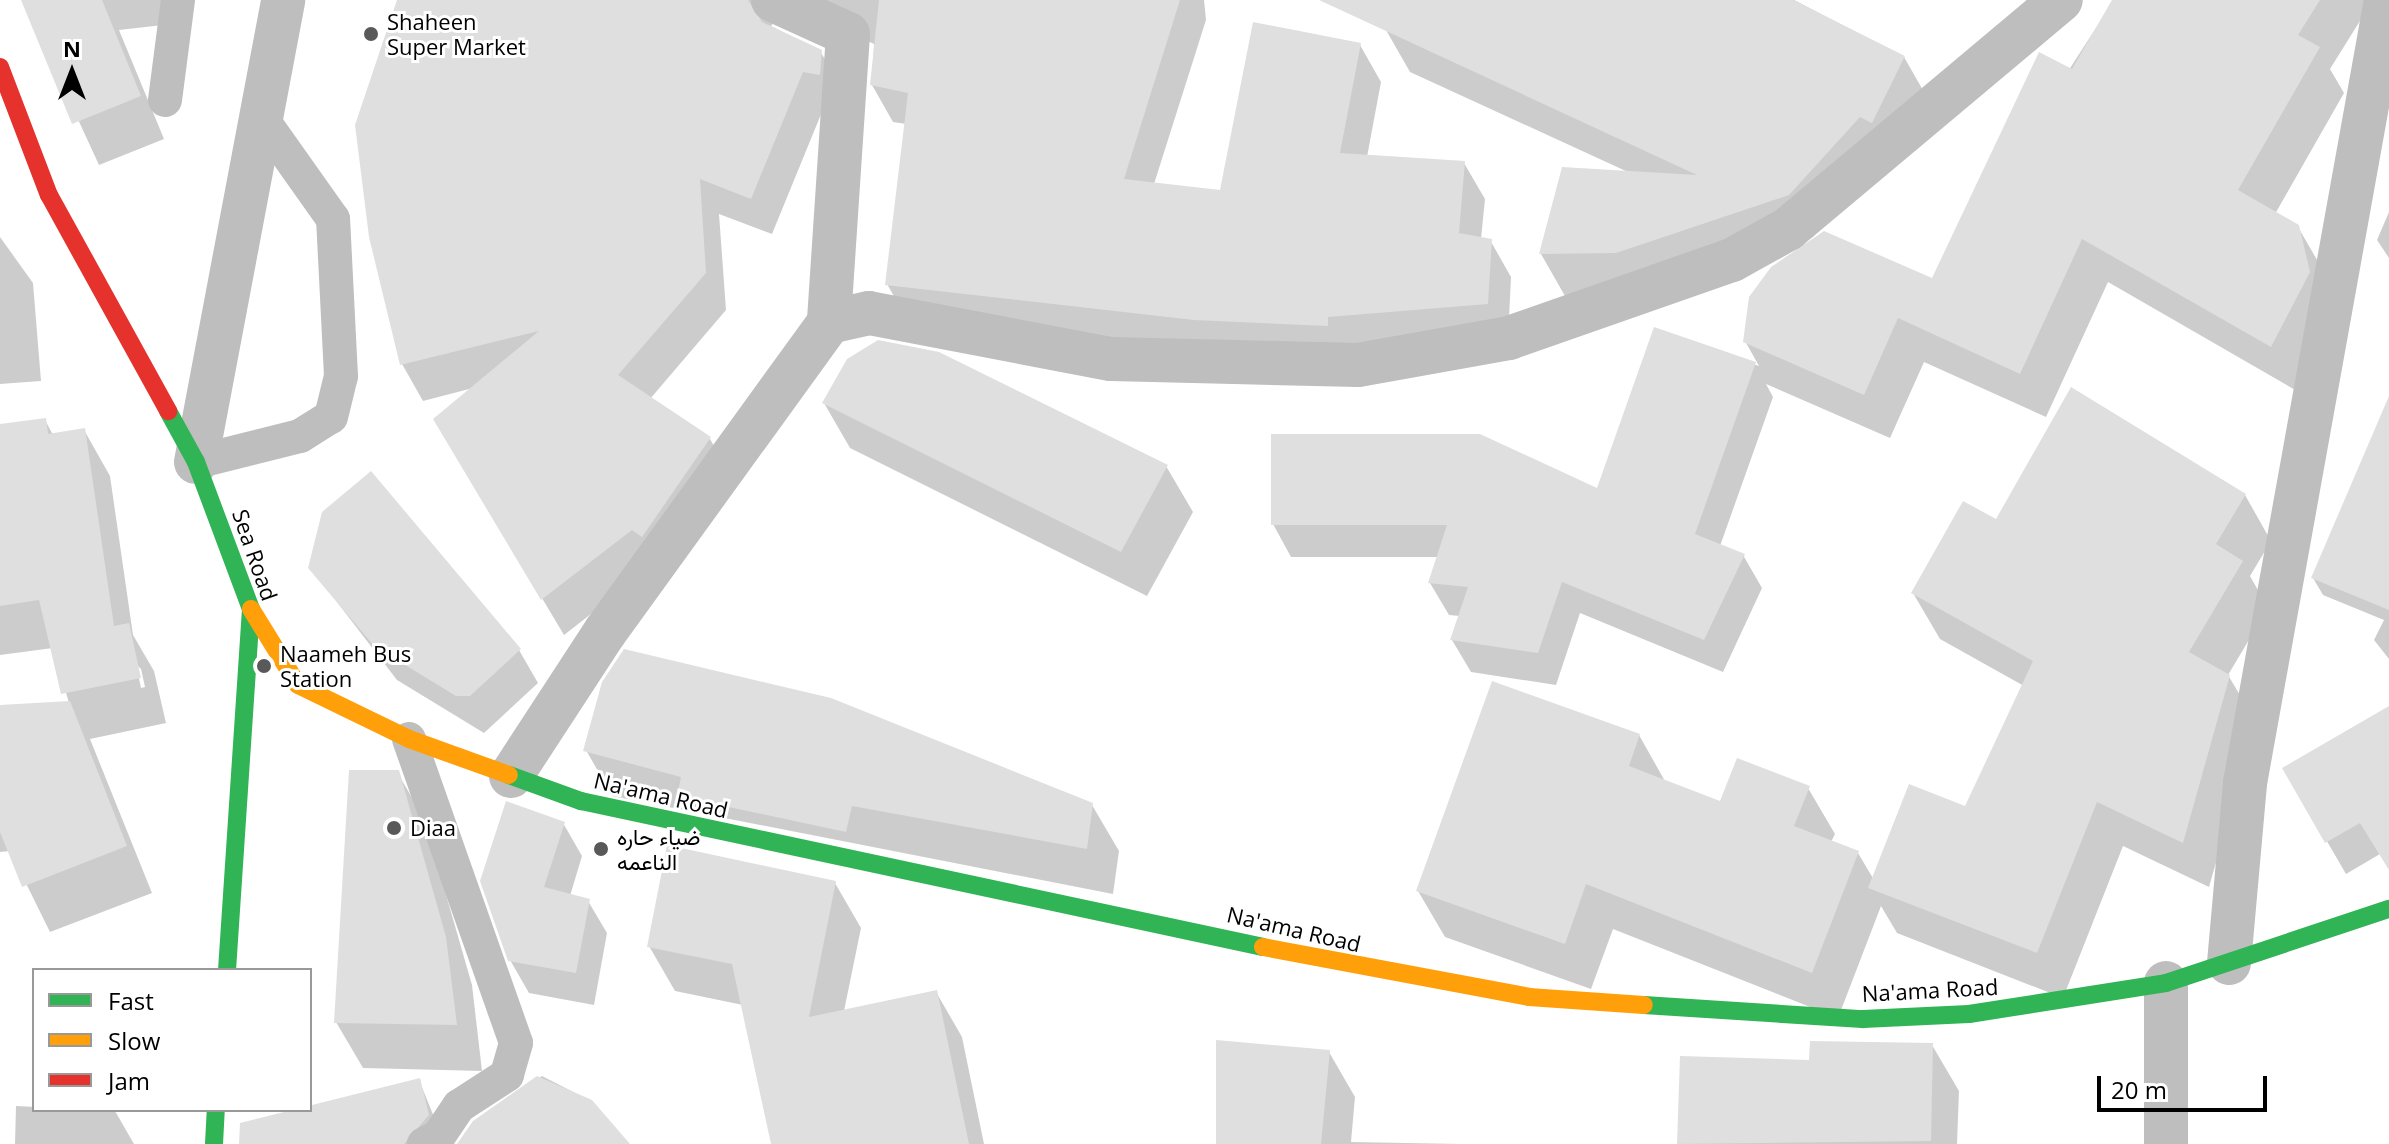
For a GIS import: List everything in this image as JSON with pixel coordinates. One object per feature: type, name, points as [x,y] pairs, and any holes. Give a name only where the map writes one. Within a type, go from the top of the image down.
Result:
[{"type":"main road","name":"Sea Road","points":[[0,67],[49,195],[196,462],[251,609],[227,968]]},
{"type":"main road","name":"Sea Road","points":[[10,156],[49,195]]},
{"type":"main road","name":"Na'ama Road","points":[[251,609],[298,685],[409,739],[581,801],[763,844],[996,887],[1364,969],[1603,1007],[1863,1019],[2068,1004],[2166,983],[2389,909]]},
{"type":"main road","points":[[214,1144],[216,1112]]},
{"type":"street","points":[[196,462],[263,120],[283,0]]},
{"type":"street","points":[[511,776],[605,632],[829,322],[848,34],[773,0]]},
{"type":"street","points":[[829,322],[869,313],[1111,359],[1250,363],[1358,365],[1509,338],[1718,266],[1788,229],[2061,0]]},
{"type":"street","points":[[2229,963],[2245,783],[2386,0]]},
{"type":"street","points":[[2166,983],[2166,1144]]},
{"type":"lane","points":[[165,100],[178,0]]},
{"type":"lane","points":[[196,462],[300,436],[331,417],[341,376],[333,219],[263,120]]},
{"type":"lane","points":[[409,739],[516,1043],[507,1075],[459,1106],[438,1137],[424,1144]]},
{"type":"building","points":[[21,0],[102,0],[141,96],[72,124]]},
{"type":"building","points":[[397,0],[748,0],[762,22],[822,50],[820,75],[803,72],[751,199],[700,179],[706,273],[618,375],[711,437],[642,537],[632,530],[541,600],[433,419],[539,331],[400,365],[369,237],[355,125]]},
{"type":"building","points":[[879,0],[1180,0],[1124,179],[1220,190],[1253,22],[1361,43],[1340,153],[1465,161],[1459,233],[1492,239],[1488,304],[1328,317],[1328,326],[1194,320],[885,285],[908,93],[870,85]]},
{"type":"building","points":[[1319,0],[1793,0],[1905,56],[1872,123],[1860,117],[1789,195],[1616,253],[1539,254],[1562,167],[1697,175]]},
{"type":"building","points":[[2112,0],[2320,0],[2298,35],[2320,47],[2238,190],[2299,225],[2310,272],[2271,347],[2082,239],[2020,374],[1898,318],[1864,395],[1743,342],[1749,297],[1771,267],[1824,231],[1932,278],[2039,52],[2072,69]]},
{"type":"building","points":[[1654,327],[1756,362],[1695,534],[1745,554],[1704,640],[1562,582],[1538,653],[1450,640],[1468,587],[1428,583],[1447,525],[1271,525],[1271,434],[1480,434],[1597,488]]},
{"type":"building","points":[[878,340],[939,352],[1168,465],[1121,552],[822,403],[847,359]]},
{"type":"building","points":[[2071,387],[2246,494],[2216,544],[2243,561],[2189,652],[2230,675],[2183,843],[2097,802],[2037,953],[1868,888],[1909,784],[1965,806],[2033,661],[1911,593],[1963,501],[1996,519]]},
{"type":"building","points":[[2389,396],[2389,610],[2311,578]]},
{"type":"building","points":[[46,418],[48,434],[85,428],[114,626],[129,623],[141,678],[61,694],[39,600],[0,606],[0,424]]},
{"type":"building","points":[[371,471],[521,649],[470,696],[456,696],[374,646],[308,568],[322,512]]},
{"type":"building","points":[[624,649],[831,698],[1093,803],[1087,849],[852,806],[846,832],[677,796],[681,777],[583,751],[602,682]]},
{"type":"building","points":[[1492,681],[1640,734],[1629,766],[1720,801],[1737,758],[1810,786],[1794,826],[1859,851],[1812,973],[1586,884],[1565,944],[1416,891]]},
{"type":"building","points":[[70,701],[127,846],[22,887],[0,832],[0,705]]},
{"type":"building","points":[[2389,706],[2389,870],[2360,823],[2325,843],[2282,768]]},
{"type":"building","points":[[349,770],[399,770],[446,937],[457,1025],[334,1023]]},
{"type":"building","points":[[506,801],[565,822],[544,887],[590,899],[576,973],[508,961],[480,881]]},
{"type":"building","points":[[667,845],[836,881],[809,1017],[937,990],[969,1144],[771,1144],[732,964],[647,947]]},
{"type":"building","points":[[1216,1040],[1330,1050],[1321,1144],[1216,1144]]},
{"type":"building","points":[[1810,1041],[1933,1043],[1931,1141],[1677,1144],[1680,1056],[1809,1060]]},
{"type":"building","points":[[537,1076],[592,1100],[630,1144],[457,1144],[473,1121]]},
{"type":"building","points":[[420,1078],[429,1115],[404,1144],[239,1144],[240,1123],[284,1112],[312,1112],[312,1105]]},
{"type":"traffic: fast","points":[[168,411],[196,462],[251,609],[227,968]]},
{"type":"traffic: fast","points":[[509,775],[581,801],[1263,947]]},
{"type":"traffic: fast","points":[[1644,1005],[1863,1019],[1969,1014],[2166,983],[2389,909]]},
{"type":"traffic: fast","points":[[214,1144],[216,1112]]},
{"type":"traffic: slow","points":[[251,609],[298,685],[409,739],[509,775]]},
{"type":"traffic: slow","points":[[1263,947],[1529,997],[1644,1005]]},
{"type":"traffic: jam","points":[[0,67],[49,195],[168,411]]},
{"type":"place","name":"Shaheen Super Market","points":[[371,34]]},
{"type":"place","name":"Naameh Bus Station","points":[[264,666]]},
{"type":"place","name":"Diaa","points":[[394,828]]},
{"type":"place","name":"ضياء حاره الناعمه","points":[[601,849]]}]
